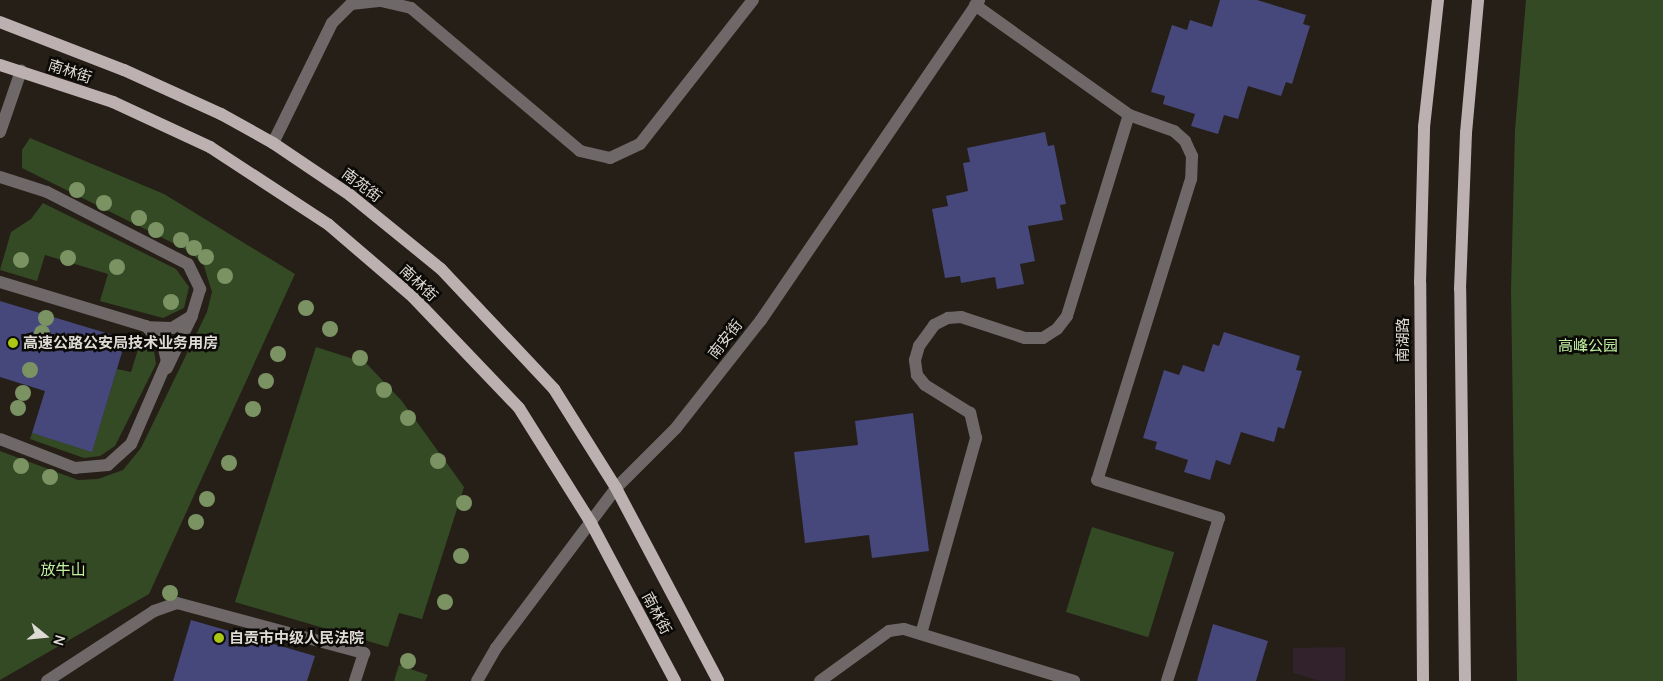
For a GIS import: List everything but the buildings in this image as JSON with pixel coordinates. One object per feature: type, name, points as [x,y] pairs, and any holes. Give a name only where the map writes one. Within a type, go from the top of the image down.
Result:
[{"type":"main road","name":"南湖路","points":[[1423,681],[1420,283],[1424,127],[1438,0]]},
{"type":"main road","points":[[1465,681],[1460,288],[1466,133],[1478,0]]},
{"type":"main road","name":"南苑街","points":[[0,22],[124,70],[221,114],[273,143],[350,194],[441,269],[554,389],[616,488]]},
{"type":"main road","name":"南林街","points":[[0,65],[113,102],[210,147],[329,225],[413,298],[518,408],[591,523],[674,681]]},
{"type":"main road","name":"南林街","points":[[616,488],[718,681]]},
{"type":"street","points":[[273,143],[332,23],[348,2],[382,1],[411,8],[580,151],[610,158],[640,144],[753,0]]},
{"type":"street","points":[[977,2],[1129,114],[1174,131],[1185,141],[1192,156],[1191,179],[1097,480],[1220,518],[1167,681]]},
{"type":"street","name":"南安街","points":[[478,681],[496,648],[616,488],[676,428],[761,320],[977,2]]},
{"type":"street","points":[[0,132],[21,71]]},
{"type":"street","points":[[921,634],[976,438],[970,413],[924,385],[917,374],[915,360],[919,346],[934,325],[948,318],[961,317],[1025,338],[1043,338],[1057,329],[1067,316],[1129,114]]},
{"type":"street","points":[[0,177],[46,192],[188,264],[200,288],[196,309],[131,444],[108,465],[75,468],[0,439]]},
{"type":"street","points":[[0,282],[146,326],[172,328],[187,321],[196,309]]},
{"type":"street","points":[[146,326],[163,344],[165,373]]},
{"type":"street","points":[[47,681],[154,611],[177,603],[364,653],[355,681]]},
{"type":"street","points":[[820,681],[889,631],[904,629],[1074,681]]},
{"type":"shaded area","points":[[1345,647],[1345,681],[1320,681],[1293,673],[1293,648]]},
{"type":"green space","name":"高峰公园","points":[[1526,0],[1663,0],[1663,681],[1517,681],[1511,290],[1515,130]]},
{"type":"green space","name":"放牛山","points":[[30,138],[164,194],[295,274],[149,594],[0,680],[0,451],[78,480],[98,479],[123,470],[141,448],[207,312],[212,292],[203,263],[187,250],[22,168],[22,150]]},
{"type":"green space","points":[[43,203],[176,269],[189,287],[184,308],[163,318],[100,301],[108,274],[45,255],[37,281],[0,270],[11,232],[31,219]]},
{"type":"green space","points":[[142,337],[154,351],[156,364],[115,446],[100,456],[84,458],[30,439],[32,433],[92,451],[117,369],[131,372]]},
{"type":"green space","points":[[316,347],[366,363],[401,400],[464,487],[422,619],[399,613],[388,647],[235,602]]},
{"type":"green space","points":[[1092,527],[1174,552],[1148,637],[1066,612]]},
{"type":"green space","points":[[399,665],[428,675],[425,681],[394,681]]},
{"type":"place","name":"高速公路公安局技术业务用房","points":[[13,343]]},
{"type":"place","name":"自贡市中级人民法院","points":[[219,638]]}]
